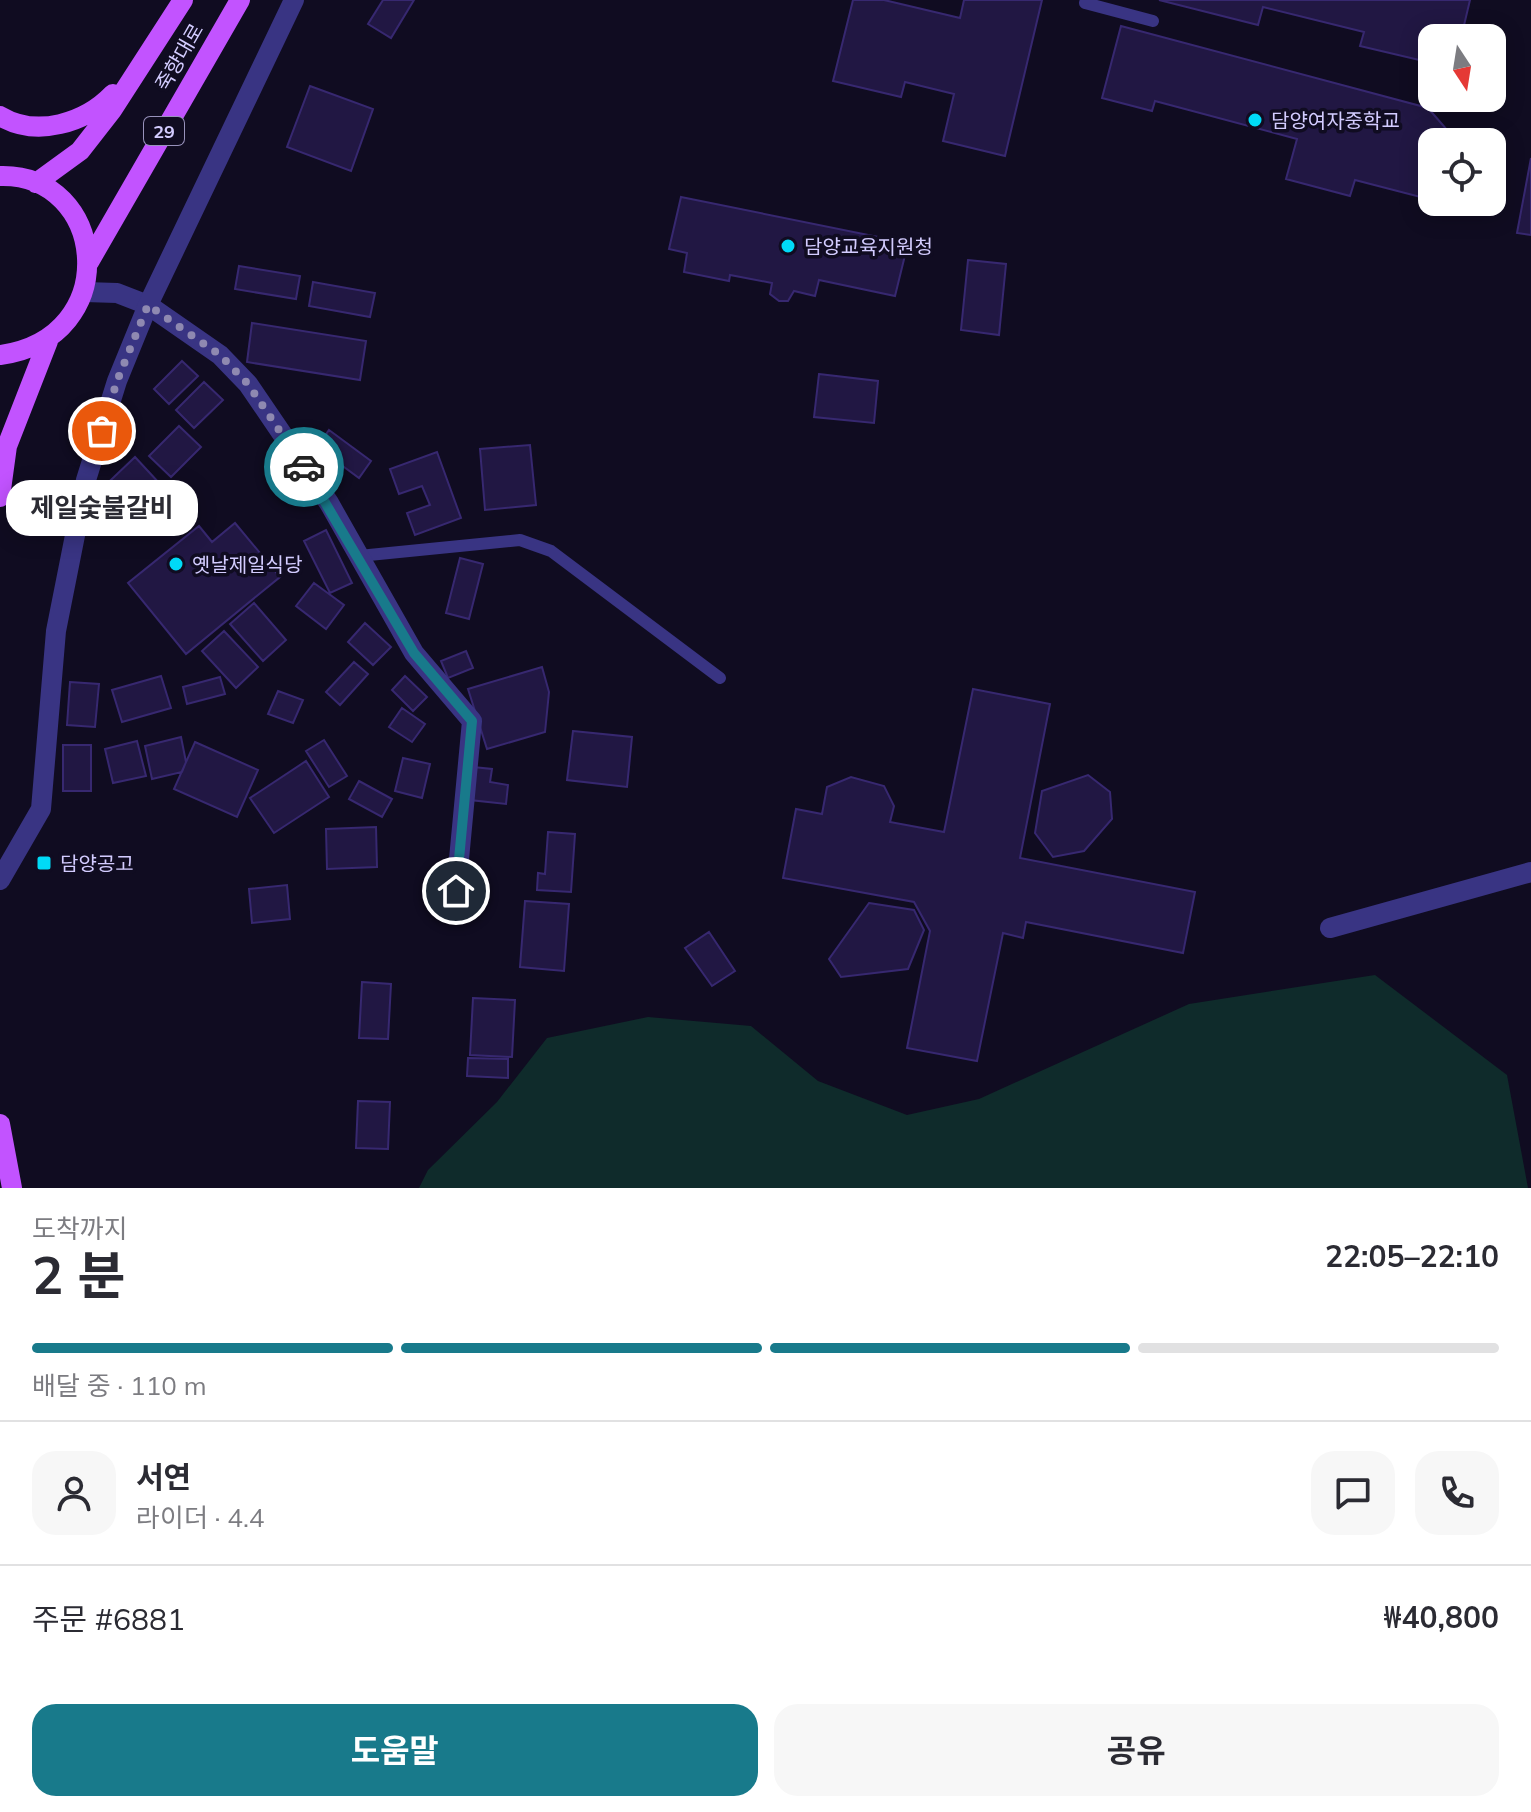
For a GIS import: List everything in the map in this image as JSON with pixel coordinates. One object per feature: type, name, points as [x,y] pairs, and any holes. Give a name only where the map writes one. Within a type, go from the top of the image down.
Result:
[{"type":"main road","name":"죽향대로","points":[[36,183],[80,151],[151,53],[183,0]]},
{"type":"main road","name":"죽향대로","points":[[89,262],[240,0]]},
{"type":"main road","points":[[0,116],[44,126],[79,119],[99,108],[151,53]]},
{"type":"main road","points":[[0,176],[36,183],[63,202],[82,230],[89,262],[85,292],[70,320],[48,341],[24,352],[0,355]]},
{"type":"main road","points":[[0,497],[7,446],[48,341]]},
{"type":"main road","points":[[0,1124],[12,1188]]},
{"type":"street","points":[[0,880],[41,809],[56,631],[86,480],[117,381],[148,305],[294,0]]},
{"type":"street","points":[[85,292],[117,293],[148,305],[220,355],[248,384],[329,503],[414,653],[472,721],[456,891]]},
{"type":"street","points":[[1330,928],[1531,872]]},
{"type":"lane","points":[[1086,0],[1085,3],[1153,21]]},
{"type":"lane","points":[[359,556],[520,540],[551,551],[720,678]]},
{"type":"green space","points":[[1375,975],[1507,1075],[1528,1188],[419,1188],[428,1170],[497,1102],[547,1038],[648,1017],[751,1026],[818,1081],[907,1115],[979,1099],[1189,1004]]},
{"type":"building","points":[[383,0],[414,0],[391,38],[368,24]]},
{"type":"building","points":[[853,0],[884,0],[960,18],[964,0],[1042,0],[1005,156],[943,141],[954,94],[905,82],[901,97],[833,81]]},
{"type":"building","points":[[1159,0],[1470,0],[1464,24],[1418,24],[1418,60],[1360,46],[1364,32],[1263,7],[1258,25]]},
{"type":"building","points":[[1121,26],[1418,105],[1418,112],[1431,112],[1445,128],[1418,128],[1418,196],[1355,180],[1350,196],[1286,179],[1297,139],[1155,101],[1152,111],[1102,98]]},
{"type":"building","points":[[310,86],[373,109],[351,171],[287,147]]},
{"type":"building","points":[[1531,158],[1531,235],[1517,233]]},
{"type":"building","name":"담양교육지원청","points":[[681,197],[908,243],[895,296],[819,280],[815,296],[794,291],[788,301],[779,301],[770,294],[772,283],[730,275],[729,281],[684,272],[687,253],[669,249]]},
{"type":"building","points":[[968,260],[1006,264],[999,335],[961,330]]},
{"type":"building","points":[[239,266],[300,276],[296,299],[235,289]]},
{"type":"building","points":[[313,282],[375,293],[370,317],[309,306]]},
{"type":"building","points":[[252,323],[366,341],[360,380],[247,362]]},
{"type":"building","points":[[182,361],[198,376],[169,404],[154,389]]},
{"type":"building","points":[[819,374],[878,381],[874,423],[814,417]]},
{"type":"building","points":[[204,382],[223,400],[194,428],[176,410]]},
{"type":"building","points":[[179,426],[201,447],[171,477],[149,456]]},
{"type":"building","points":[[329,430],[371,461],[359,478],[317,447]]},
{"type":"building","points":[[530,445],[536,505],[485,510],[480,449]]},
{"type":"building","points":[[437,452],[461,518],[415,535],[407,513],[430,505],[422,486],[399,494],[390,469]]},
{"type":"building","points":[[135,457],[160,484],[118,524],[92,498]]},
{"type":"building","points":[[235,523],[280,577],[186,654],[128,583],[199,526],[212,542]]},
{"type":"building","points":[[326,530],[352,583],[330,593],[304,541]]},
{"type":"building","points":[[460,558],[483,564],[469,619],[446,613]]},
{"type":"building","points":[[314,583],[344,605],[326,629],[296,606]]},
{"type":"building","points":[[254,603],[286,640],[263,661],[230,624]]},
{"type":"building","points":[[365,623],[391,647],[373,665],[348,642]]},
{"type":"building","points":[[224,631],[258,667],[236,688],[202,651]]},
{"type":"building","points":[[466,651],[473,668],[448,678],[441,661]]},
{"type":"building","points":[[354,662],[368,674],[340,705],[326,692]]},
{"type":"building","points":[[542,667],[549,692],[545,732],[487,749],[468,689]]},
{"type":"building","points":[[161,676],[171,708],[122,722],[112,690]]},
{"type":"building","points":[[405,676],[427,697],[413,711],[392,690]]},
{"type":"building","points":[[220,677],[225,694],[187,704],[183,687]]},
{"type":"building","points":[[70,682],[99,684],[95,727],[67,725]]},
{"type":"building","points":[[973,689],[1050,704],[1020,858],[1195,892],[1183,953],[1026,922],[1023,938],[1003,933],[977,1061],[907,1048],[930,931],[914,902],[783,878],[796,809],[822,814],[827,787],[851,777],[884,786],[894,806],[890,822],[944,832]]},
{"type":"building","points":[[278,691],[303,700],[293,723],[268,714]]},
{"type":"building","points":[[402,708],[425,724],[412,742],[389,727]]},
{"type":"building","points":[[573,731],[632,737],[627,787],[567,780]]},
{"type":"building","points":[[181,737],[186,762],[182,772],[152,779],[145,746]]},
{"type":"building","points":[[324,740],[347,776],[329,787],[306,751]]},
{"type":"building","points":[[137,741],[146,776],[113,783],[105,749]]},
{"type":"building","points":[[195,742],[258,770],[237,817],[174,789]]},
{"type":"building","points":[[63,745],[91,745],[91,791],[63,791]]},
{"type":"building","points":[[403,758],[430,764],[422,798],[395,791]]},
{"type":"building","points":[[306,761],[329,797],[274,833],[250,798]]},
{"type":"building","points":[[473,767],[492,769],[490,782],[508,785],[506,804],[470,800]]},
{"type":"building","points":[[1088,775],[1110,792],[1112,819],[1084,851],[1053,857],[1035,833],[1042,791]]},
{"type":"building","points":[[359,781],[392,799],[382,817],[349,799]]},
{"type":"building","points":[[376,827],[377,867],[327,869],[326,829]]},
{"type":"building","points":[[548,832],[575,834],[571,892],[537,890],[538,873],[545,874]]},
{"type":"building","points":[[287,885],[290,919],[252,923],[249,889]]},
{"type":"building","points":[[525,901],[569,904],[564,971],[520,967]]},
{"type":"building","points":[[869,903],[914,910],[924,930],[908,969],[841,977],[829,959]]},
{"type":"building","points":[[709,932],[735,971],[712,986],[685,948]]},
{"type":"building","points":[[362,982],[391,984],[388,1039],[359,1038]]},
{"type":"building","points":[[473,998],[515,1000],[512,1057],[470,1055]]},
{"type":"building","points":[[468,1058],[508,1059],[508,1078],[467,1076]]},
{"type":"building","points":[[358,1101],[390,1102],[388,1149],[356,1148]]},
{"type":"way so far","points":[[102,431],[117,381],[148,305],[220,355],[248,384],[304,467]]},
{"type":"place","name":"담양여자중학교","points":[[1255,120]]},
{"type":"place","name":"담양교육지원청","points":[[788,246]]},
{"type":"place","name":"제일숯불갈비","points":[[102,431]]},
{"type":"place","name":"옛날제일식당","points":[[176,564]]},
{"type":"place","name":"담양공고","points":[[44,863]]},
{"type":"route","points":[[304,467],[329,503],[414,653],[472,721],[456,891]]}]
